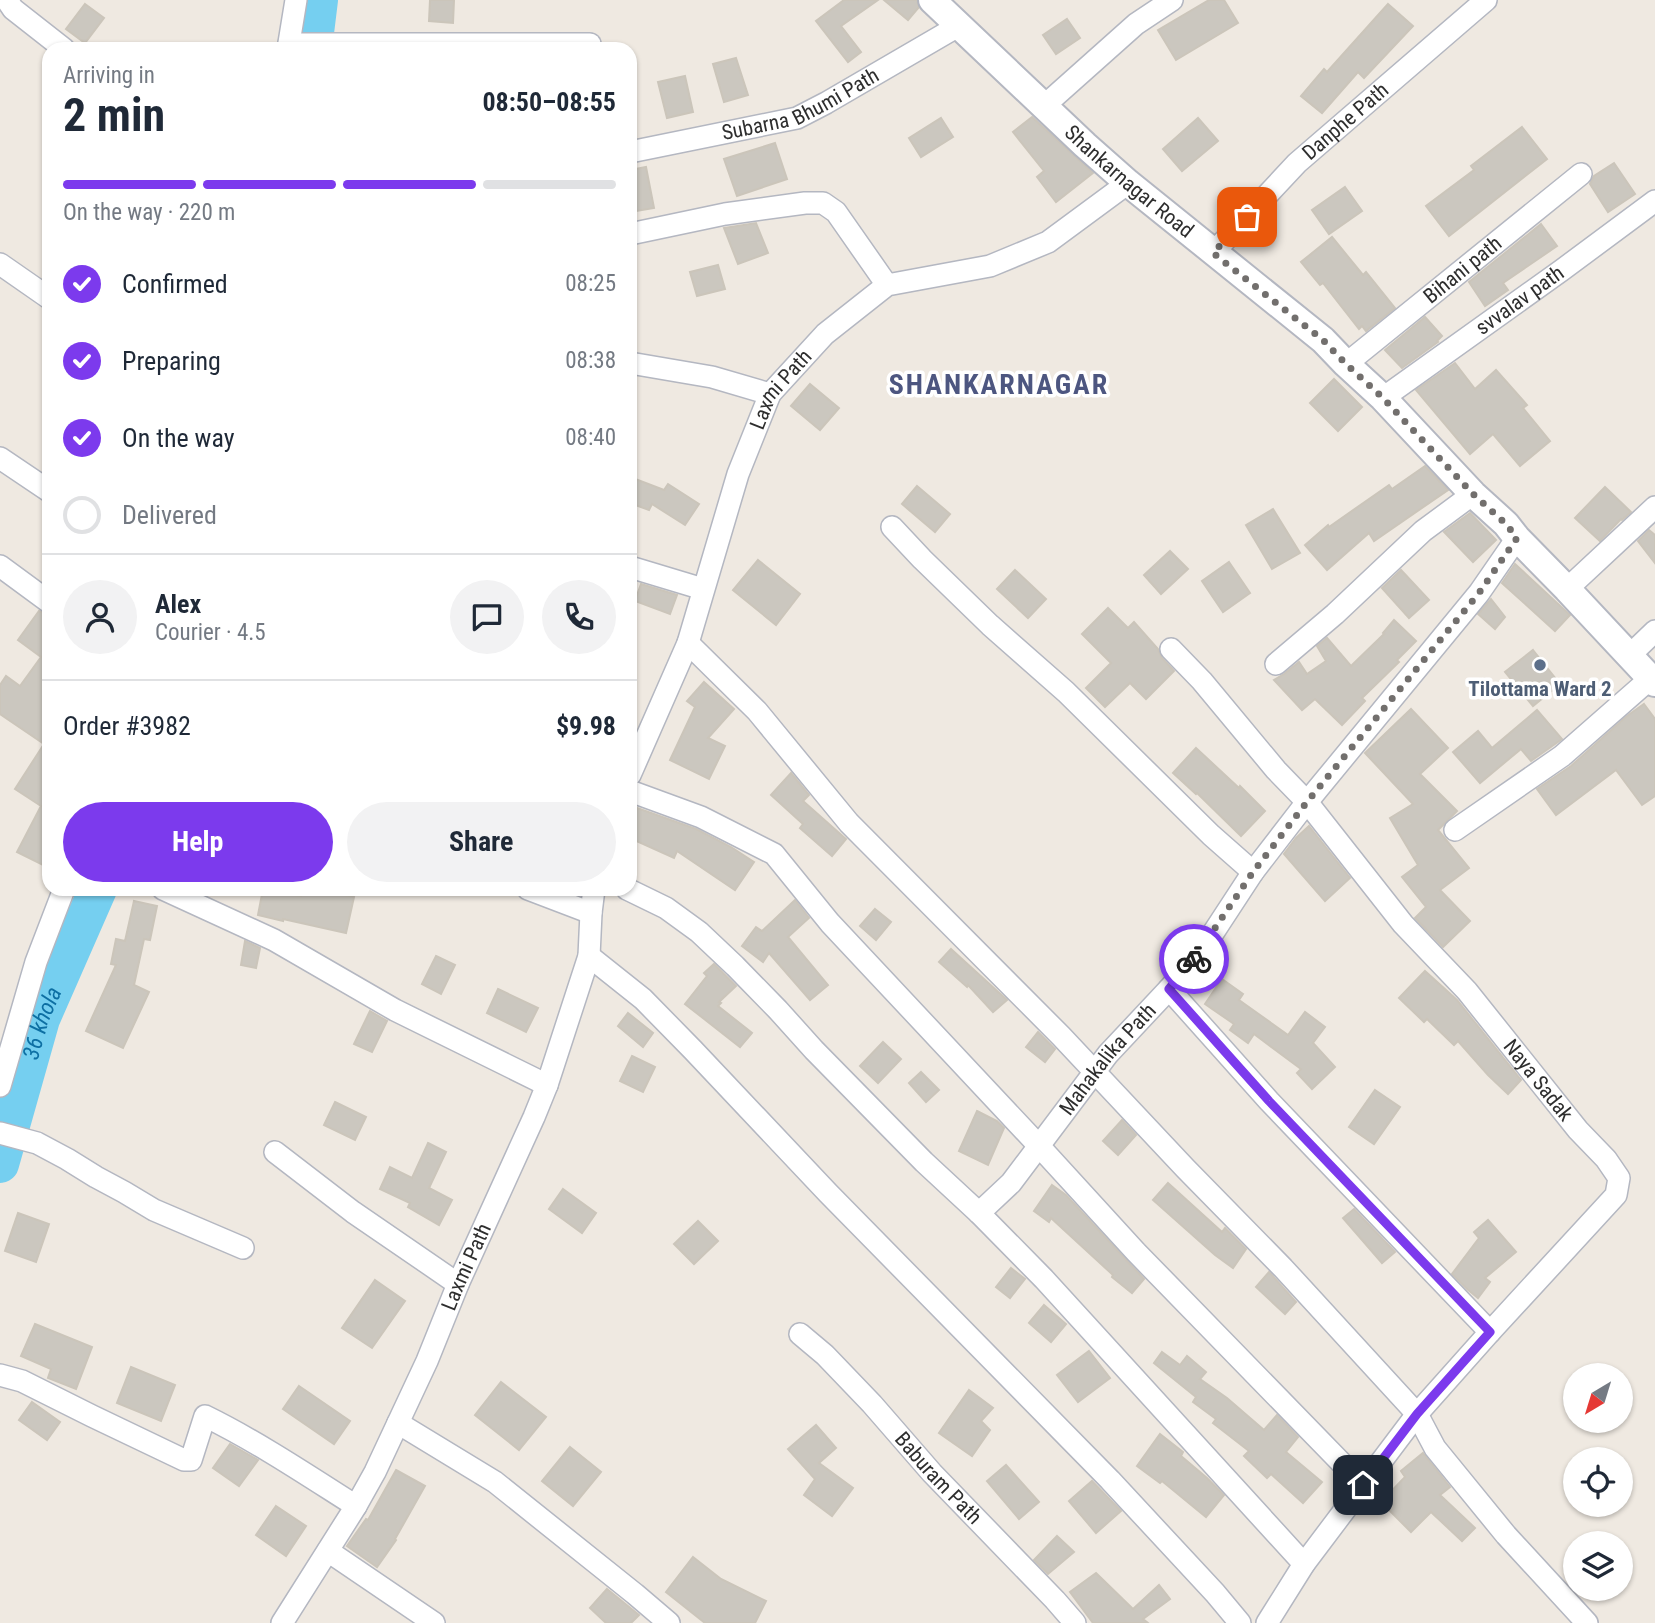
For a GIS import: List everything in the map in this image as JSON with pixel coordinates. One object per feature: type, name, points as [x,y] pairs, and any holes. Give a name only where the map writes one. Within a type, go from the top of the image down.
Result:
[{"type":"street","points":[[7,0],[13,9],[55,42]]},
{"type":"street","points":[[289,42],[296,0]]},
{"type":"street","name":"Shankarnagar Road","points":[[932,0],[1128,183],[1323,340],[1383,398],[1473,494],[1506,524],[1653,681]]},
{"type":"street","points":[[1044,106],[1136,24],[1172,0]]},
{"type":"street","name":"Danphe Path","points":[[1213,253],[1297,163],[1486,0]]},
{"type":"street","name":"Subarna Bhumi Path","points":[[637,151],[797,118],[960,26]]},
{"type":"street","name":"Bihani path","points":[[1346,364],[1581,174]]},
{"type":"street","name":"Laxmi Path","points":[[637,759],[688,643],[738,474],[770,394],[825,334],[887,285],[990,266],[1048,242],[1128,183]]},
{"type":"street","name":"svvalav path","points":[[1383,398],[1655,201]]},
{"type":"street","points":[[637,233],[725,214],[822,203],[836,212],[887,285]]},
{"type":"street","points":[[0,264],[42,293]]},
{"type":"street","points":[[637,364],[712,377],[770,394]]},
{"type":"street","points":[[0,458],[42,486]]},
{"type":"street","points":[[1276,664],[1335,614],[1423,531],[1473,494]]},
{"type":"street","points":[[1567,589],[1655,507]]},
{"type":"street","points":[[892,527],[990,625],[1066,692],[1211,835],[1253,872]]},
{"type":"street","points":[[1307,802],[1479,593],[1517,538]]},
{"type":"street","points":[[0,566],[42,597]]},
{"type":"street","points":[[637,569],[703,589]]},
{"type":"street","points":[[1630,656],[1655,631]]},
{"type":"street","points":[[688,643],[757,711],[849,823],[1096,1073],[1283,1268],[1417,1414],[1435,1448],[1506,1535],[1587,1623]]},
{"type":"street","name":"Naya Sadak","points":[[1171,649],[1307,802],[1403,924],[1466,991],[1619,1178],[1616,1195],[1417,1414],[1304,1564],[1267,1623]]},
{"type":"street","points":[[1455,830],[1562,756],[1653,681]]},
{"type":"street","points":[[637,794],[701,817],[774,853],[830,923],[1136,1252],[1363,1485]]},
{"type":"street","name":"Mahakalika Path","points":[[979,1213],[1011,1183],[1108,1054],[1199,953],[1253,872],[1307,802]]},
{"type":"street","points":[[637,894],[666,908],[699,932],[769,1001],[923,1162],[979,1213],[1044,1279],[1304,1564]]},
{"type":"street","points":[[0,1086],[3,1057],[61,896]]},
{"type":"street","points":[[178,896],[274,940],[395,1010],[547,1085]]},
{"type":"street","points":[[546,896],[590,913]]},
{"type":"street","name":"Laxmi Path","points":[[282,1623],[375,1472],[427,1361],[458,1284],[547,1085],[589,956],[593,896]]},
{"type":"street","points":[[589,956],[643,999],[693,1050],[1110,1480],[1240,1623]]},
{"type":"street","points":[[1169,989],[1269,1101],[1490,1332]]},
{"type":"street","points":[[10,1136],[37,1143],[154,1210],[243,1248]]},
{"type":"street","points":[[275,1152],[353,1212],[458,1284]]},
{"type":"street","name":"Baburam Path","points":[[800,1334],[825,1355],[872,1404],[932,1473],[1075,1623]]},
{"type":"street","points":[[0,1375],[22,1381],[184,1460],[191,1460],[205,1416],[278,1457],[356,1506]]},
{"type":"street","points":[[398,1423],[495,1482],[669,1623]]},
{"type":"street","points":[[328,1550],[435,1623]]},
{"type":"building","points":[[430,0],[454,0],[453,23],[429,21]]},
{"type":"building","points":[[844,0],[878,0],[841,26],[861,52],[848,62],[816,21]]},
{"type":"building","points":[[884,0],[917,0],[919,7],[908,20]]},
{"type":"building","points":[[1209,0],[1224,0],[1238,23],[1176,60],[1158,30]]},
{"type":"building","points":[[85,4],[104,18],[86,42],[66,29]]},
{"type":"building","points":[[1388,4],[1413,26],[1364,78],[1358,72],[1322,113],[1301,96],[1324,69],[1327,72]]},
{"type":"building","points":[[1067,19],[1080,38],[1056,54],[1043,35]]},
{"type":"building","points":[[736,58],[748,95],[724,102],[713,64]]},
{"type":"building","points":[[685,76],[693,112],[667,118],[658,82]]},
{"type":"building","points":[[1032,117],[1093,173],[1056,202],[1037,177],[1044,171],[1013,132]]},
{"type":"building","points":[[941,118],[953,137],[921,157],[909,138]]},
{"type":"building","points":[[1198,118],[1218,141],[1182,171],[1163,149]]},
{"type":"building","points":[[1522,127],[1547,159],[1449,236],[1426,206],[1474,170],[1471,166]]},
{"type":"building","points":[[775,143],[787,179],[737,196],[724,159]]},
{"type":"building","points":[[1614,163],[1635,194],[1608,212],[1590,184],[1594,176]]},
{"type":"building","points":[[646,167],[654,208],[637,211],[637,169]]},
{"type":"building","points":[[1345,187],[1362,211],[1329,234],[1312,210]]},
{"type":"building","points":[[756,223],[768,253],[738,264],[724,228]]},
{"type":"building","points":[[1541,224],[1557,246],[1503,283],[1508,290],[1485,306],[1469,282]]},
{"type":"building","points":[[1332,237],[1363,275],[1366,272],[1395,308],[1366,331],[1362,326],[1359,329],[1323,283],[1320,285],[1301,262]]},
{"type":"building","points":[[718,265],[725,289],[697,296],[690,272]]},
{"type":"building","points":[[1425,317],[1442,336],[1438,342],[1402,368],[1385,350]]},
{"type":"building","points":[[1455,363],[1475,389],[1496,370],[1527,405],[1523,408],[1550,441],[1520,466],[1493,434],[1470,454],[1416,390]]},
{"type":"building","points":[[1334,379],[1362,407],[1338,431],[1310,403]]},
{"type":"building","points":[[810,384],[839,408],[820,430],[791,406]]},
{"type":"building","points":[[1425,466],[1448,490],[1374,541],[1369,533],[1327,570],[1305,545],[1328,525],[1329,527],[1389,485],[1392,489]]},
{"type":"building","points":[[637,480],[664,490],[668,484],[699,504],[685,525],[652,504],[649,510],[637,506]]},
{"type":"building","points":[[917,486],[950,514],[935,532],[902,504]]},
{"type":"building","points":[[1605,487],[1631,512],[1600,541],[1575,518]]},
{"type":"building","points":[[1273,509],[1300,553],[1272,569],[1246,525]]},
{"type":"building","points":[[1470,513],[1496,540],[1473,562],[1444,532]]},
{"type":"building","points":[[1649,530],[1655,535],[1655,563],[1638,541]]},
{"type":"building","points":[[1170,551],[1188,569],[1161,594],[1144,575]]},
{"type":"building","points":[[758,560],[800,594],[776,625],[733,590]]},
{"type":"building","points":[[1229,562],[1250,593],[1223,612],[1202,581]]},
{"type":"building","points":[[1515,564],[1570,615],[1555,631],[1502,583]]},
{"type":"building","points":[[1015,570],[1046,599],[1028,618],[997,589]]},
{"type":"building","points":[[1401,570],[1429,600],[1409,618],[1382,588]]},
{"type":"building","points":[[641,584],[677,595],[670,614],[637,602]]},
{"type":"building","points":[[1491,599],[1505,617],[1495,629],[1478,614]]},
{"type":"building","points":[[1108,608],[1128,628],[1134,622],[1174,671],[1146,699],[1130,683],[1105,707],[1086,688],[1111,663],[1082,634]]},
{"type":"building","points":[[39,611],[42,612],[42,743],[0,714],[0,685],[6,676],[20,686],[41,657],[18,640]]},
{"type":"building","points":[[1394,620],[1416,641],[1397,660],[1399,662],[1362,698],[1365,701],[1342,725],[1315,699],[1302,710],[1274,680],[1299,662],[1307,674],[1326,661],[1317,646],[1327,638],[1351,666],[1384,634]]},
{"type":"building","points":[[1533,650],[1560,684],[1533,706],[1505,672]]},
{"type":"building","points":[[704,682],[734,709],[708,738],[725,746],[709,779],[670,760],[695,707],[687,701]]},
{"type":"building","points":[[1644,704],[1655,719],[1655,796],[1642,805],[1616,770],[1556,815],[1537,789],[1571,766]]},
{"type":"building","points":[[1411,709],[1448,748],[1420,774],[1457,811],[1438,830],[1469,868],[1440,890],[1470,921],[1443,947],[1415,918],[1426,907],[1402,877],[1418,865],[1390,818],[1413,804],[1365,753]]},
{"type":"building","points":[[1537,710],[1562,739],[1531,761],[1521,749],[1480,783],[1453,752],[1478,731],[1492,748]]},
{"type":"building","points":[[42,747],[42,864],[17,852],[41,806],[15,789]]},
{"type":"building","points":[[1196,748],[1265,811],[1241,836],[1173,773]]},
{"type":"building","points":[[791,773],[809,795],[803,801],[846,839],[832,856],[800,828],[803,824],[771,795]]},
{"type":"building","points":[[637,808],[696,829],[754,862],[735,890],[677,851],[674,858],[637,841]]},
{"type":"building","points":[[1309,826],[1350,878],[1325,901],[1284,854]]},
{"type":"building","points":[[262,896],[354,897],[346,933],[258,915]]},
{"type":"building","points":[[795,900],[809,918],[788,937],[828,985],[810,1000],[769,953],[763,962],[742,946],[756,927],[762,931]]},
{"type":"building","points":[[134,901],[157,906],[150,940],[144,939],[134,985],[149,992],[123,1048],[86,1031],[116,965],[111,964],[116,939],[125,941]]},
{"type":"building","points":[[875,909],[891,922],[876,940],[860,926]]},
{"type":"building","points":[[245,941],[260,948],[256,968],[241,965]]},
{"type":"building","points":[[951,949],[1007,1000],[993,1012],[968,985],[967,987],[939,962]]},
{"type":"building","points":[[436,956],[455,965],[441,994],[422,984]]},
{"type":"building","points":[[714,964],[736,986],[718,1006],[752,1033],[740,1047],[685,1004],[707,976],[704,973]]},
{"type":"building","points":[[1425,971],[1457,1000],[1521,1080],[1508,1094],[1458,1041],[1454,1045],[1427,1019],[1424,1022],[1399,998]]},
{"type":"building","points":[[1222,979],[1243,994],[1239,1000],[1288,1035],[1305,1012],[1325,1027],[1313,1043],[1335,1067],[1312,1089],[1297,1073],[1301,1069],[1254,1034],[1248,1043],[1230,1030],[1234,1024],[1205,1004]]},
{"type":"building","points":[[498,989],[538,1008],[526,1032],[487,1013]]},
{"type":"building","points":[[370,1011],[387,1021],[372,1052],[354,1044]]},
{"type":"building","points":[[628,1013],[653,1033],[643,1047],[618,1026]]},
{"type":"building","points":[[1038,1032],[1055,1049],[1045,1062],[1026,1047]]},
{"type":"building","points":[[883,1042],[901,1059],[878,1083],[860,1066]]},
{"type":"building","points":[[632,1056],[655,1067],[643,1092],[620,1081]]},
{"type":"building","points":[[921,1072],[939,1090],[926,1102],[909,1083]]},
{"type":"building","points":[[1375,1090],[1400,1107],[1374,1144],[1349,1127]]},
{"type":"building","points":[[335,1102],[366,1117],[355,1140],[324,1125]]},
{"type":"building","points":[[977,1111],[997,1121],[1004,1128],[988,1165],[959,1151]]},
{"type":"building","points":[[1122,1120],[1136,1135],[1118,1155],[1103,1141]]},
{"type":"building","points":[[428,1143],[446,1152],[429,1188],[452,1200],[439,1225],[408,1207],[410,1203],[380,1189],[390,1167],[412,1178]]},
{"type":"building","points":[[1168,1183],[1222,1232],[1225,1228],[1246,1249],[1233,1268],[1153,1200]]},
{"type":"building","points":[[1052,1185],[1066,1195],[1144,1279],[1132,1293],[1051,1218],[1049,1222],[1034,1211]]},
{"type":"building","points":[[563,1189],[596,1213],[582,1233],[549,1209]]},
{"type":"building","points":[[1354,1209],[1395,1252],[1382,1263],[1343,1218]]},
{"type":"building","points":[[18,1213],[49,1224],[36,1262],[5,1251]]},
{"type":"building","points":[[1488,1220],[1516,1252],[1485,1278],[1490,1282],[1478,1298],[1452,1274],[1479,1238],[1474,1232]]},
{"type":"building","points":[[698,1221],[718,1241],[694,1264],[674,1244]]},
{"type":"building","points":[[1011,1268],[1025,1279],[1010,1298],[996,1287]]},
{"type":"building","points":[[1269,1272],[1296,1302],[1285,1314],[1256,1287]]},
{"type":"building","points":[[375,1280],[405,1301],[372,1348],[342,1328]]},
{"type":"building","points":[[1044,1305],[1066,1324],[1051,1342],[1029,1323]]},
{"type":"building","points":[[35,1324],[92,1347],[76,1389],[48,1378],[51,1369],[21,1356]]},
{"type":"building","points":[[1089,1351],[1110,1378],[1078,1402],[1057,1375]]},
{"type":"building","points":[[1162,1352],[1180,1365],[1187,1356],[1206,1372],[1200,1379],[1264,1430],[1277,1415],[1298,1437],[1286,1452],[1322,1482],[1303,1503],[1271,1474],[1267,1478],[1244,1456],[1249,1451],[1213,1423],[1216,1419],[1193,1402],[1196,1397],[1154,1363]]},
{"type":"building","points":[[131,1367],[175,1385],[161,1421],[117,1403]]},
{"type":"building","points":[[501,1382],[546,1417],[519,1450],[475,1415]]},
{"type":"building","points":[[299,1386],[350,1421],[334,1444],[283,1409]]},
{"type":"building","points":[[969,1390],[993,1408],[981,1421],[990,1430],[972,1456],[939,1433]]},
{"type":"building","points":[[32,1402],[60,1422],[47,1440],[19,1420]]},
{"type":"building","points":[[816,1425],[836,1448],[819,1463],[853,1488],[832,1516],[804,1495],[815,1479],[788,1449]]},
{"type":"building","points":[[1160,1434],[1183,1452],[1181,1456],[1224,1495],[1206,1517],[1162,1481],[1160,1483],[1137,1466]]},
{"type":"building","points":[[230,1444],[258,1460],[239,1486],[213,1468]]},
{"type":"building","points":[[570,1447],[601,1472],[573,1506],[542,1481]]},
{"type":"building","points":[[1423,1453],[1450,1487],[1440,1495],[1475,1528],[1462,1541],[1431,1512],[1411,1532],[1381,1502],[1405,1477],[1401,1471]]},
{"type":"building","points":[[1006,1465],[1039,1502],[1019,1519],[987,1481]]},
{"type":"building","points":[[396,1470],[425,1486],[396,1540],[377,1567],[347,1546],[366,1519],[368,1520]]},
{"type":"building","points":[[1092,1481],[1121,1511],[1096,1533],[1069,1501]]},
{"type":"building","points":[[276,1506],[306,1526],[286,1556],[256,1535]]},
{"type":"building","points":[[1057,1536],[1074,1552],[1048,1574],[1034,1560]]},
{"type":"building","points":[[693,1557],[721,1579],[766,1601],[755,1623],[705,1623],[666,1592]]},
{"type":"building","points":[[1096,1573],[1133,1609],[1159,1585],[1170,1599],[1143,1619],[1148,1623],[1093,1623],[1070,1592]]},
{"type":"building","points":[[607,1589],[639,1615],[631,1623],[606,1623],[590,1608]]},
{"type":"waterway","name":"36 khola","points":[[314,42],[319,0]]},
{"type":"waterway","name":"36 khola","points":[[0,1164],[41,1019],[95,896]]},
{"type":"way so far","points":[[1194,959],[1253,872],[1479,593],[1517,538],[1383,398],[1323,340],[1213,253],[1247,217]]},
{"type":"place","name":"Tilottama Ward 2","points":[[1540,665]]},
{"type":"district","name":"SHANKARNAGAR","points":[[999,384]]},
{"type":"route","points":[[1194,959],[1169,989],[1269,1101],[1490,1332],[1417,1414],[1363,1485]]}]
